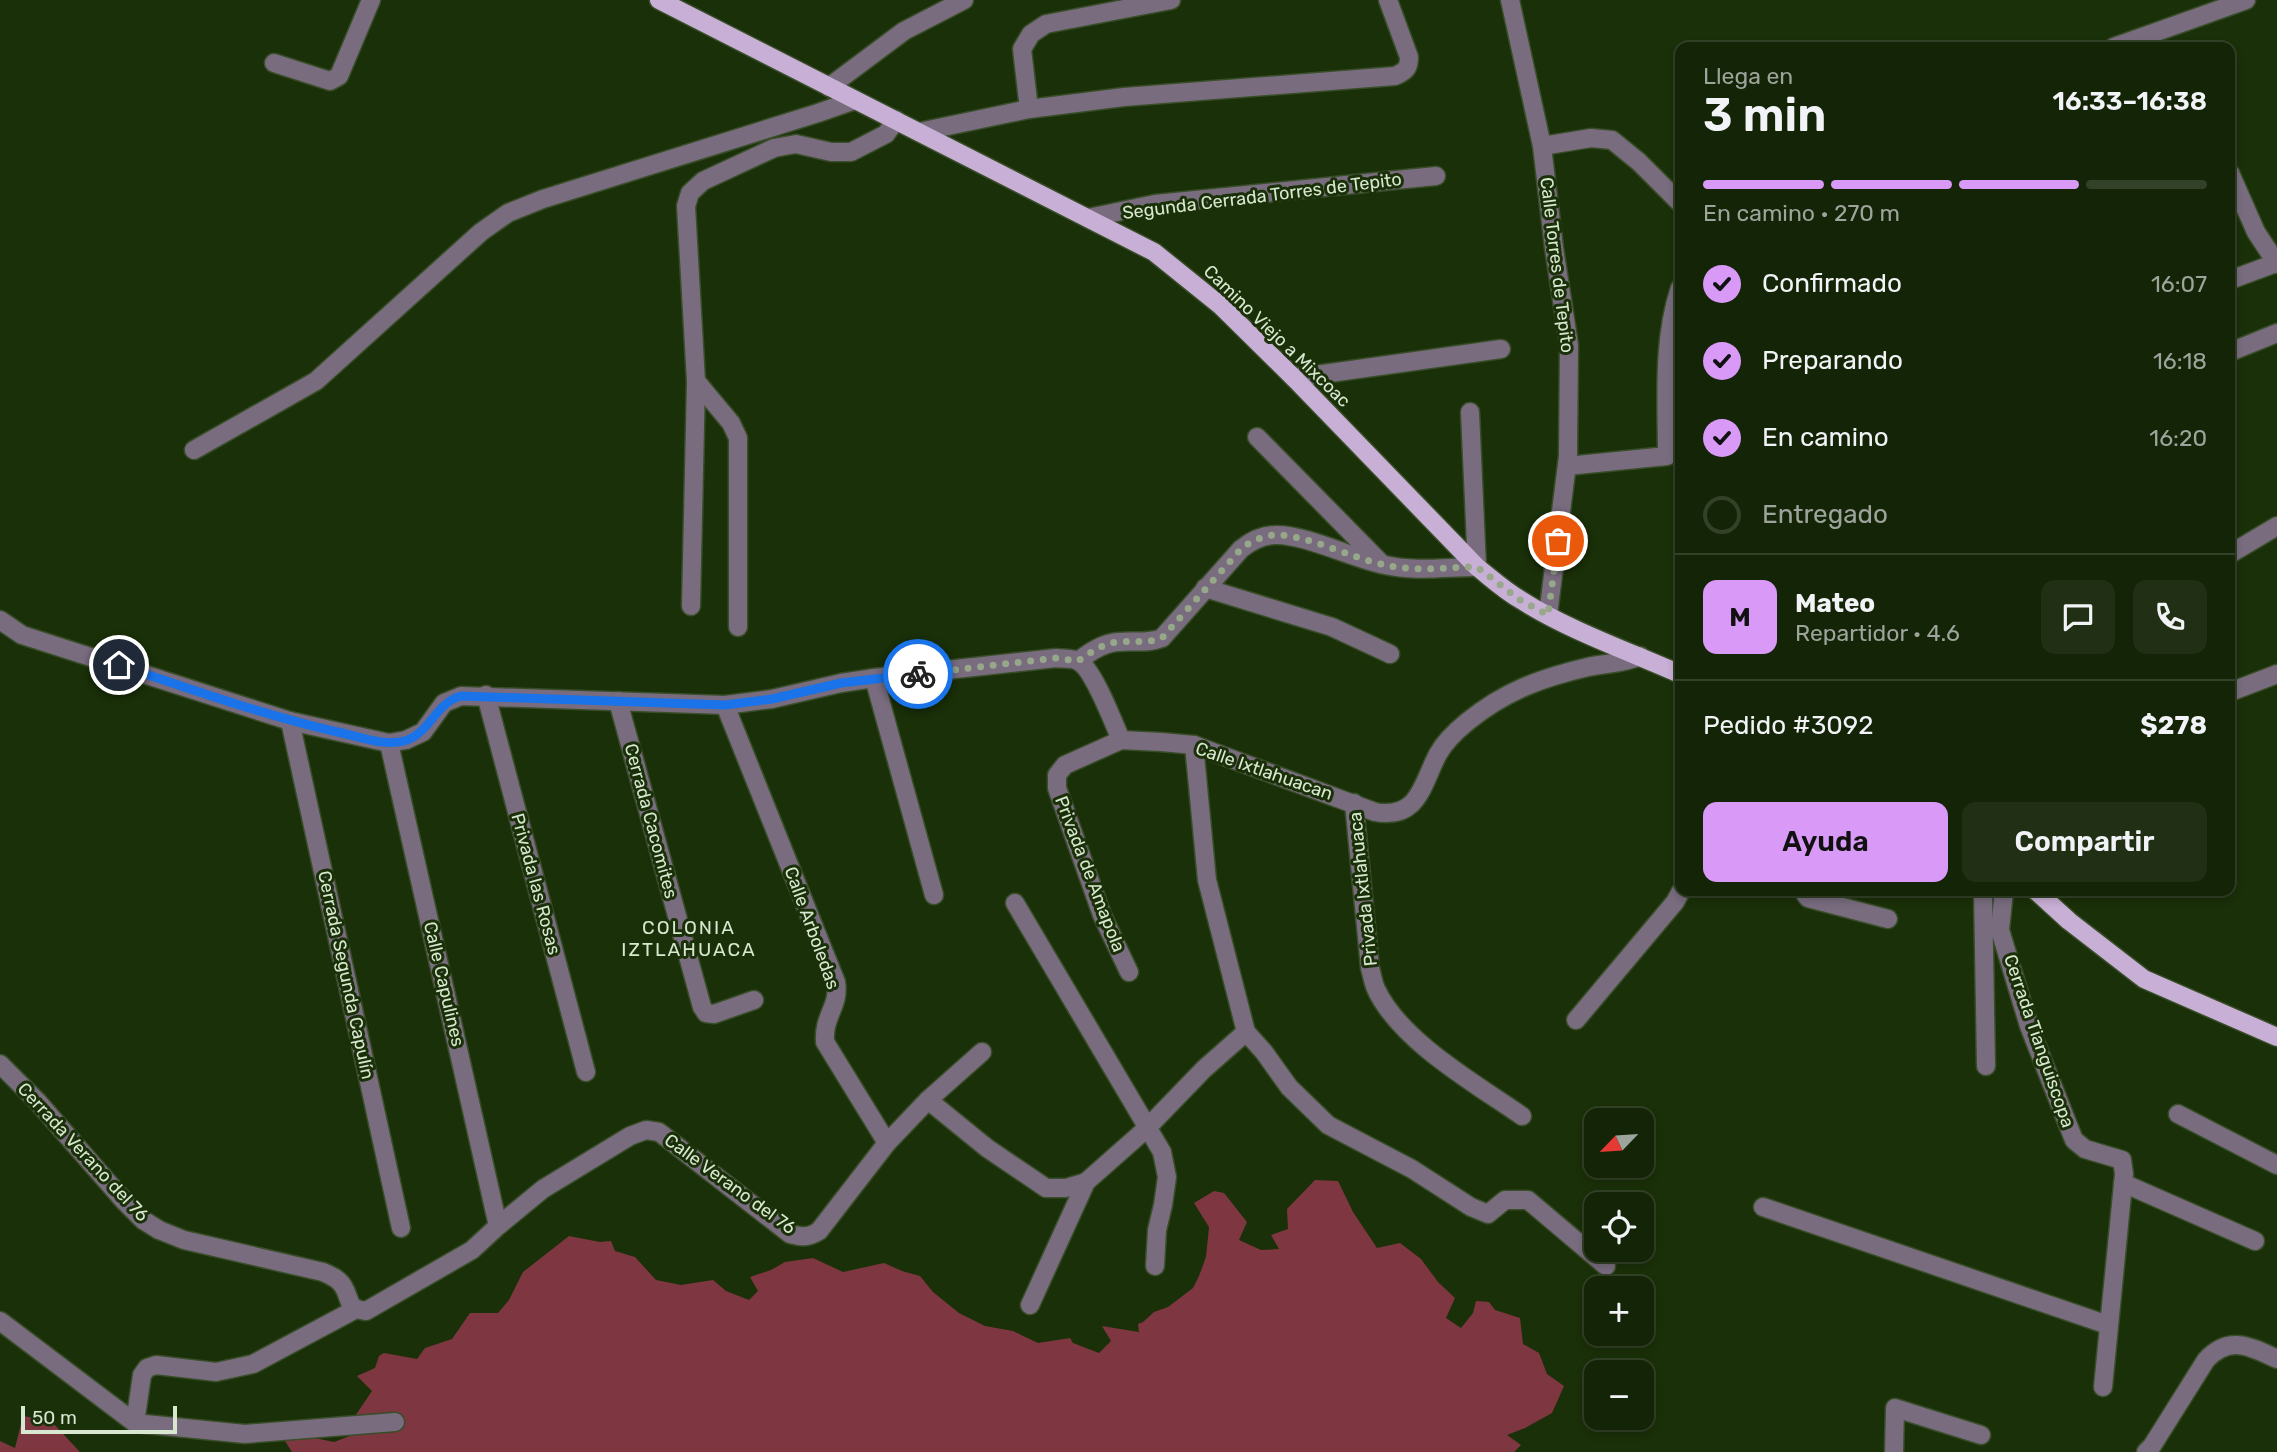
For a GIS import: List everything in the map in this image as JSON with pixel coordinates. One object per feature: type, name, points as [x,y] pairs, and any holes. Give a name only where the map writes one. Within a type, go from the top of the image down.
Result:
[{"type":"main road","name":"Camino Viejo a Mixcoac","points":[[659,0],[1154,251],[1221,306],[1477,567],[1520,600],[1548,615],[1675,672]]},
{"type":"main road","points":[[2041,896],[2068,921],[2144,979],[2277,1037]]},
{"type":"street","points":[[274,63],[330,81],[339,76],[371,0]]},
{"type":"street","points":[[829,87],[904,31],[964,0]]},
{"type":"street","points":[[1029,109],[1022,49],[1031,34],[1046,24],[1171,0]]},
{"type":"street","points":[[919,132],[1029,109],[1124,97],[1395,76],[1405,72],[1409,66],[1409,57],[1388,0]]},
{"type":"street","name":"Calle Torres de Tepito","points":[[1510,0],[1542,146],[1569,345],[1567,466],[1548,615]]},
{"type":"street","points":[[2127,42],[2246,0]]},
{"type":"street","points":[[194,450],[316,381],[481,232],[508,213],[543,199],[855,100]]},
{"type":"street","points":[[691,606],[696,382],[687,206],[690,193],[703,181],[774,148],[796,144],[831,152],[851,152],[886,134],[896,120]]},
{"type":"street","points":[[1542,146],[1591,138],[1612,140],[1639,162],[1675,200]]},
{"type":"street","name":"Segunda Cerrada Torres de Tepito","points":[[1088,218],[1155,204],[1436,176]]},
{"type":"street","points":[[2235,197],[2276,264],[2235,278]]},
{"type":"street","points":[[1567,466],[1673,456],[1668,334],[1675,303]]},
{"type":"street","points":[[2235,350],[2277,333]]},
{"type":"street","points":[[1294,378],[1501,349]]},
{"type":"street","points":[[696,382],[731,424],[738,438],[738,627]]},
{"type":"street","points":[[1078,661],[1095,649],[1118,642],[1153,642],[1162,638],[1241,549],[1266,536],[1297,538],[1384,565],[1412,569],[1477,567],[1470,412]]},
{"type":"street","points":[[1257,437],[1384,565]]},
{"type":"street","points":[[2235,551],[2277,526]]},
{"type":"street","points":[[1205,588],[1332,628],[1390,654]]},
{"type":"street","points":[[0,620],[22,635],[290,721],[389,743],[406,740],[423,732],[444,703],[452,698],[486,695],[725,705],[772,699],[874,678],[1056,658],[1078,661],[1087,670],[1105,702],[1121,740]]},
{"type":"street","name":"Calle Ixtlahuacan","points":[[1121,740],[1194,745],[1386,814],[1403,810],[1414,803],[1439,751],[1451,737],[1468,721],[1507,695],[1531,682],[1592,666],[1626,662],[1640,656]]},
{"type":"street","points":[[2235,690],[2277,674]]},
{"type":"street","points":[[874,678],[934,895]]},
{"type":"street","name":"Privada las Rosas","points":[[486,695],[586,1072]]},
{"type":"street","name":"Cerrada Cacomites","points":[[618,701],[702,1007],[706,1013],[714,1014],[754,1000]]},
{"type":"street","name":"Calle Arboledas","points":[[725,705],[836,982],[838,996],[824,1026],[825,1042],[887,1143]]},
{"type":"street","name":"Cerrada Segunda Capulín","points":[[290,721],[401,1228]]},
{"type":"street","name":"Privada de Amapola","points":[[1121,740],[1065,765],[1057,775],[1057,788],[1102,915],[1129,972]]},
{"type":"street","name":"Calle Capulines","points":[[389,743],[498,1226]]},
{"type":"street","points":[[1194,745],[1207,880],[1246,1032],[1289,1087],[1328,1125],[1412,1169],[1471,1207],[1488,1214],[1505,1200],[1528,1200],[1606,1266]]},
{"type":"street","name":"Privada Ixtlahuaca","points":[[1354,803],[1370,968],[1376,989],[1407,1032],[1522,1116]]},
{"type":"street","points":[[1576,1020],[1678,896]]},
{"type":"street","points":[[1807,896],[1888,919]]},
{"type":"street","points":[[1983,896],[1986,1066]]},
{"type":"street","name":"Cerrada Tianguiscopa","points":[[2003,896],[2000,930],[2050,1084],[2074,1140],[2085,1149],[2122,1160],[2123,1183]]},
{"type":"street","points":[[1015,903],[1161,1152],[1167,1177],[1157,1230],[1155,1266]]},
{"type":"street","points":[[1030,1305],[1086,1182],[1146,1129],[1204,1069],[1246,1032]]},
{"type":"street","name":"Calle Verano del 76","points":[[498,1226],[543,1189],[630,1136],[646,1130],[659,1132],[790,1234],[803,1237],[819,1231],[887,1143],[928,1100],[982,1052]]},
{"type":"street","name":"Cerrada Verano del 76","points":[[0,1064],[37,1101],[143,1220],[184,1240],[323,1272],[336,1278],[343,1286],[350,1304],[356,1309]]},
{"type":"street","points":[[928,1100],[986,1148],[1046,1188],[1066,1188],[1086,1182]]},
{"type":"street","points":[[2178,1114],[2277,1165]]},
{"type":"street","points":[[2104,1387],[2123,1183],[2255,1241]]},
{"type":"street","points":[[1763,1207],[2108,1325]]},
{"type":"street","points":[[135,1423],[142,1375],[147,1368],[156,1365],[216,1372],[253,1364],[356,1309],[366,1311],[472,1250],[498,1226]]},
{"type":"street","points":[[0,1321],[135,1423],[245,1434],[395,1422]]},
{"type":"street","points":[[2146,1452],[2214,1351],[2239,1345],[2277,1359]]},
{"type":"street","points":[[1894,1452],[1895,1408],[1981,1435]]},
{"type":"shaded area","points":[[1315,1180],[1338,1181],[1353,1212],[1377,1248],[1400,1243],[1421,1259],[1438,1282],[1455,1298],[1446,1318],[1461,1328],[1473,1313],[1476,1301],[1489,1302],[1495,1310],[1520,1318],[1523,1344],[1539,1353],[1547,1374],[1564,1386],[1552,1413],[1507,1435],[1521,1445],[1514,1452],[292,1452],[285,1441],[305,1436],[334,1442],[355,1434],[353,1419],[372,1391],[357,1376],[375,1368],[379,1356],[384,1353],[417,1359],[425,1348],[452,1339],[470,1313],[498,1313],[509,1300],[523,1272],[569,1236],[600,1242],[611,1241],[615,1251],[635,1257],[656,1280],[681,1285],[713,1280],[726,1291],[749,1300],[758,1291],[750,1277],[785,1262],[813,1258],[843,1272],[884,1263],[920,1276],[933,1292],[959,1313],[985,1326],[1013,1331],[1038,1343],[1070,1338],[1073,1343],[1099,1353],[1111,1341],[1102,1326],[1139,1332],[1138,1324],[1154,1312],[1168,1307],[1193,1288],[1206,1257],[1209,1227],[1194,1203],[1214,1191],[1224,1193],[1247,1222],[1239,1240],[1261,1250],[1279,1249],[1271,1235],[1288,1229],[1287,1209]]},
{"type":"shaded area","points":[[23,1416],[51,1421],[80,1452],[0,1452],[0,1441],[15,1448]]},
{"type":"way so far","points":[[918,674],[1056,658],[1078,661],[1095,649],[1118,642],[1153,642],[1162,638],[1241,549],[1266,536],[1297,538],[1384,565],[1412,569],[1477,567],[1520,600],[1548,615],[1558,541]]},
{"type":"district","name":"COLONIA IZTLAHUACA","points":[[689,938]]},
{"type":"route","points":[[119,665],[290,721],[389,743],[406,740],[423,732],[444,703],[461,696],[725,705],[772,699],[841,683],[918,674]]}]
